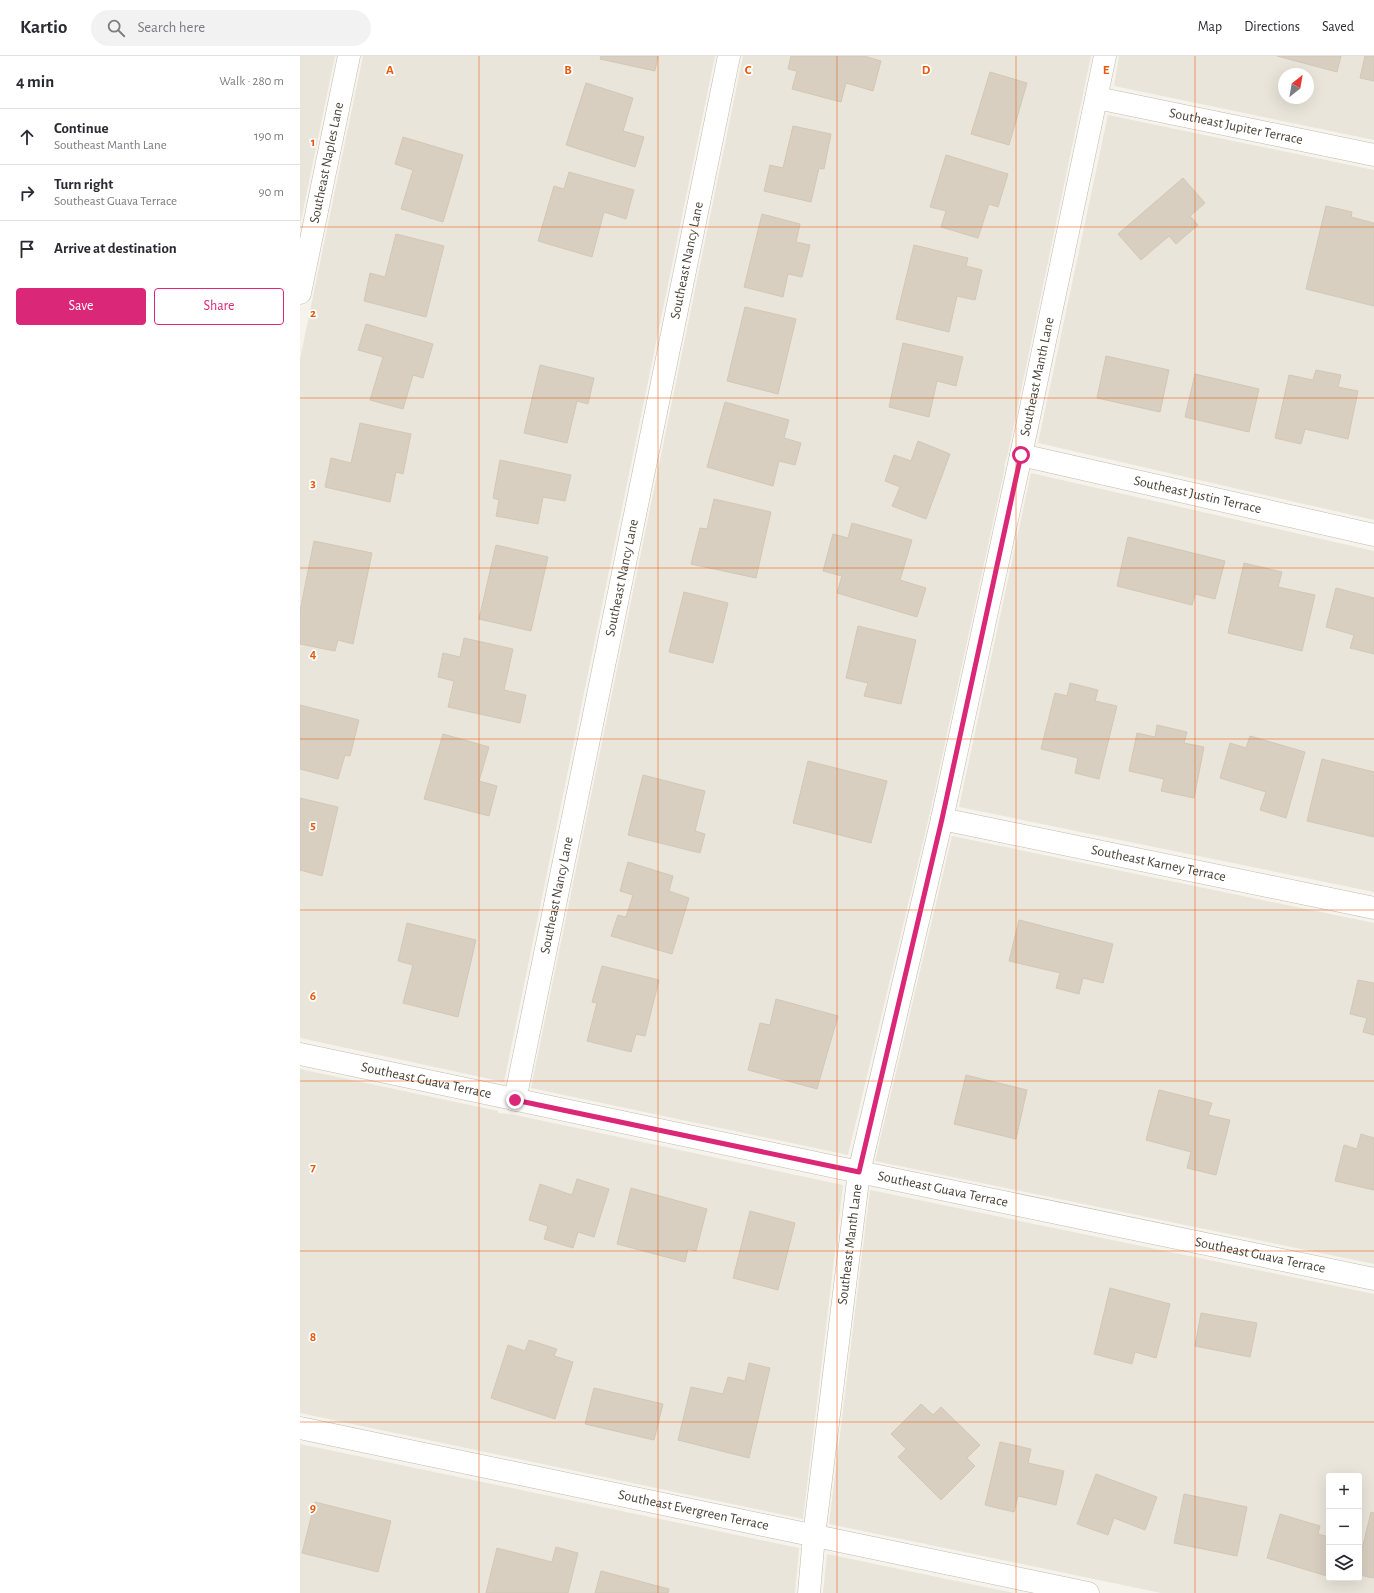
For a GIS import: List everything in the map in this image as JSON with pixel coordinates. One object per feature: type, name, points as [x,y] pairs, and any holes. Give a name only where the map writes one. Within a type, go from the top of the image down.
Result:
[{"type":"street","name":"Southeast Naples Lane","points":[[300,293],[349,56]]},
{"type":"street","name":"Southeast Nancy Lane","points":[[515,1100],[729,56]]},
{"type":"street","name":"Southeast Manth Lane","points":[[809,1593],[814,1536],[859,1172],[942,819],[1098,98],[1105,56]]},
{"type":"street","name":"Southeast Jupiter Terrace","points":[[1098,98],[1374,155]]},
{"type":"street","name":"Southeast Justin Terrace","points":[[1021,455],[1374,535]]},
{"type":"street","name":"Southeast Karney Terrace","points":[[942,819],[1374,908]]},
{"type":"street","name":"Southeast Guava Terrace","points":[[300,1054],[1374,1279]]},
{"type":"street","name":"Southeast Evergreen Terrace","points":[[300,1428],[1088,1593]]},
{"type":"shaded area","points":[[300,56],[335,56],[300,225]]},
{"type":"shaded area","points":[[363,56],[715,56],[504,1082],[300,1038],[300,359]]},
{"type":"shaded area","points":[[743,56],[1091,56],[1008,453],[929,817],[848,1155],[531,1088]]},
{"type":"shaded area","points":[[1119,56],[1374,56],[1374,140],[1114,86]]},
{"type":"shaded area","points":[[1108,115],[1374,170],[1374,520],[1038,443]]},
{"type":"shaded area","points":[[1031,473],[1374,551],[1374,892],[959,807]]},
{"type":"shaded area","points":[[952,836],[1374,923],[1374,1264],[875,1161]]},
{"type":"shaded area","points":[[300,1069],[498,1111],[498,1113],[511,1114],[843,1185],[803,1519],[300,1413]]},
{"type":"shaded area","points":[[870,1190],[1374,1294],[1374,1593],[1161,1593],[829,1524]]},
{"type":"shaded area","points":[[300,1444],[799,1548],[795,1593],[300,1593]]},
{"type":"shaded area","points":[[827,1554],[1014,1593],[823,1593]]},
{"type":"building","points":[[601,56],[658,56],[655,71],[600,59]]},
{"type":"building","points":[[791,56],[864,56],[881,61],[873,91],[846,83],[841,102],[792,89],[797,71],[788,69]]},
{"type":"building","points":[[1277,56],[1341,56],[1337,72]]},
{"type":"building","points":[[1365,56],[1374,56],[1374,81],[1360,78]]},
{"type":"building","points":[[990,72],[1027,83],[1009,145],[971,134]]},
{"type":"building","points":[[586,83],[633,98],[623,131],[644,137],[635,167],[566,145]]},
{"type":"building","points":[[793,126],[831,134],[824,169],[819,168],[811,202],[764,191],[770,165],[783,168]]},
{"type":"building","points":[[403,137],[463,155],[443,222],[401,209],[413,170],[395,164]]},
{"type":"building","points":[[946,155],[1008,174],[998,207],[989,204],[978,238],[941,227],[946,211],[930,207]]},
{"type":"building","points":[[569,172],[634,190],[626,219],[604,212],[592,257],[538,241],[554,186],[564,189]]},
{"type":"building","points":[[1183,178],[1205,203],[1190,216],[1198,225],[1176,244],[1169,236],[1141,260],[1118,234]]},
{"type":"building","points":[[1326,206],[1352,212],[1351,217],[1374,223],[1374,306],[1306,289]]},
{"type":"building","points":[[762,214],[800,224],[796,242],[810,245],[802,277],[788,274],[783,297],[744,287]]},
{"type":"building","points":[[396,234],[444,246],[426,317],[364,301],[370,273],[385,277]]},
{"type":"building","points":[[914,245],[968,258],[966,266],[982,270],[975,300],[957,296],[949,332],[896,319]]},
{"type":"building","points":[[745,307],[796,319],[778,394],[727,381]]},
{"type":"building","points":[[366,324],[433,344],[423,378],[413,375],[403,409],[370,400],[383,357],[358,350]]},
{"type":"building","points":[[903,343],[963,357],[956,386],[937,381],[929,417],[889,407]]},
{"type":"building","points":[[1106,356],[1169,370],[1160,412],[1097,398]]},
{"type":"building","points":[[540,365],[594,378],[588,404],[577,401],[567,443],[524,433]]},
{"type":"building","points":[[1316,370],[1341,375],[1338,387],[1358,391],[1348,439],[1305,429],[1301,444],[1275,438],[1289,375],[1313,380]]},
{"type":"building","points":[[1195,374],[1259,389],[1249,432],[1185,417]]},
{"type":"building","points":[[725,402],[789,420],[784,438],[801,443],[795,465],[779,461],[773,486],[707,467]]},
{"type":"building","points":[[360,423],[411,434],[403,474],[396,472],[390,502],[325,487],[331,458],[351,463]]},
{"type":"building","points":[[918,441],[950,454],[926,519],[892,506],[900,487],[885,481],[894,455],[911,461]]},
{"type":"building","points":[[500,460],[571,475],[565,501],[543,497],[538,524],[496,516],[499,500],[493,498]]},
{"type":"building","points":[[714,499],[771,512],[756,578],[691,564],[700,528],[707,529]]},
{"type":"building","points":[[852,523],[912,540],[900,580],[926,588],[917,617],[837,593],[842,576],[823,571],[833,534],[848,538]]},
{"type":"building","points":[[1128,537],[1225,561],[1215,599],[1195,594],[1192,605],[1117,586]]},
{"type":"building","points":[[314,541],[372,553],[353,644],[338,640],[335,651],[300,644],[300,611]]},
{"type":"building","points":[[496,545],[548,557],[531,631],[479,619]]},
{"type":"building","points":[[1244,563],[1282,572],[1278,587],[1315,595],[1302,651],[1228,633]]},
{"type":"building","points":[[1336,588],[1374,598],[1374,654],[1350,648],[1354,635],[1326,627]]},
{"type":"building","points":[[684,592],[728,603],[713,663],[669,652]]},
{"type":"building","points":[[858,626],[916,640],[901,704],[864,696],[868,683],[846,678]]},
{"type":"building","points":[[464,638],[513,649],[504,690],[526,695],[520,723],[448,707],[454,681],[438,677],[443,653],[460,657]]},
{"type":"building","points":[[1070,683],[1098,690],[1095,701],[1117,706],[1099,779],[1075,773],[1078,758],[1041,749],[1055,693],[1067,696]]},
{"type":"building","points":[[300,705],[359,720],[350,756],[345,755],[338,779],[300,769]]},
{"type":"building","points":[[1157,725],[1187,732],[1184,743],[1204,747],[1194,798],[1161,791],[1164,779],[1129,771],[1137,733],[1155,737]]},
{"type":"building","points":[[443,734],[489,747],[479,781],[497,786],[489,816],[424,799]]},
{"type":"building","points":[[1250,736],[1305,752],[1286,818],[1260,810],[1266,792],[1220,778],[1230,743],[1246,748]]},
{"type":"building","points":[[1322,759],[1374,772],[1374,837],[1307,821]]},
{"type":"building","points":[[808,761],[887,781],[871,843],[793,823]]},
{"type":"building","points":[[643,775],[705,791],[695,831],[705,834],[700,853],[628,835]]},
{"type":"building","points":[[300,798],[338,807],[322,876],[300,870]]},
{"type":"building","points":[[628,862],[673,876],[669,891],[689,898],[672,954],[611,936],[618,915],[626,917],[633,895],[620,891]]},
{"type":"building","points":[[1019,920],[1113,944],[1103,983],[1083,978],[1079,994],[1056,988],[1060,973],[1009,961]]},
{"type":"building","points":[[407,923],[476,940],[458,1017],[403,1003],[413,965],[398,961]]},
{"type":"building","points":[[602,966],[659,980],[645,1036],[636,1034],[631,1052],[587,1041],[597,1003],[592,1002]]},
{"type":"building","points":[[1358,980],[1374,983],[1374,1035],[1363,1032],[1367,1018],[1350,1014]]},
{"type":"building","points":[[776,999],[838,1016],[817,1089],[748,1070],[760,1023],[770,1025]]},
{"type":"building","points":[[966,1075],[1027,1090],[1016,1139],[954,1124]]},
{"type":"building","points":[[1159,1090],[1212,1103],[1208,1115],[1230,1120],[1216,1175],[1187,1168],[1191,1152],[1146,1140]]},
{"type":"building","points":[[1361,1134],[1374,1138],[1374,1190],[1335,1181],[1344,1145],[1357,1149]]},
{"type":"building","points":[[577,1179],[609,1189],[594,1237],[578,1232],[573,1248],[544,1239],[548,1226],[529,1220],[540,1184],[572,1195]]},
{"type":"building","points":[[631,1188],[707,1209],[696,1251],[688,1249],[685,1262],[617,1244]]},
{"type":"building","points":[[750,1211],[795,1223],[778,1290],[733,1278]]},
{"type":"building","points":[[1110,1288],[1170,1304],[1156,1358],[1135,1352],[1132,1364],[1094,1354]]},
{"type":"building","points":[[1201,1313],[1257,1323],[1250,1357],[1195,1346]]},
{"type":"building","points":[[529,1340],[557,1349],[554,1356],[573,1362],[555,1419],[491,1398],[508,1345],[525,1351]]},
{"type":"building","points":[[749,1363],[770,1368],[749,1458],[678,1440],[691,1387],[723,1394],[728,1377],[745,1381]]},
{"type":"building","points":[[594,1388],[663,1404],[654,1440],[585,1424]]},
{"type":"building","points":[[921,1404],[933,1415],[941,1407],[980,1445],[967,1458],[975,1466],[941,1500],[898,1457],[906,1449],[891,1434]]},
{"type":"building","points":[[1000,1442],[1031,1449],[1028,1463],[1064,1471],[1056,1505],[1018,1496],[1014,1512],[985,1505]]},
{"type":"building","points":[[1096,1474],[1157,1497],[1145,1530],[1114,1518],[1108,1535],[1077,1524]]},
{"type":"building","points":[[1184,1494],[1247,1507],[1237,1556],[1174,1543]]},
{"type":"building","points":[[315,1502],[391,1521],[378,1572],[302,1553]]},
{"type":"building","points":[[1371,1512],[1374,1513],[1374,1578],[1362,1576],[1362,1550]]},
{"type":"building","points":[[1280,1514],[1320,1526],[1318,1534],[1326,1536],[1326,1576],[1267,1558]]},
{"type":"building","points":[[556,1547],[578,1553],[568,1593],[486,1593],[497,1548],[552,1562]]},
{"type":"building","points":[[601,1571],[669,1589],[668,1593],[595,1593]]},
{"type":"route","points":[[515,1100],[859,1172],[942,819],[1021,455]]}]
